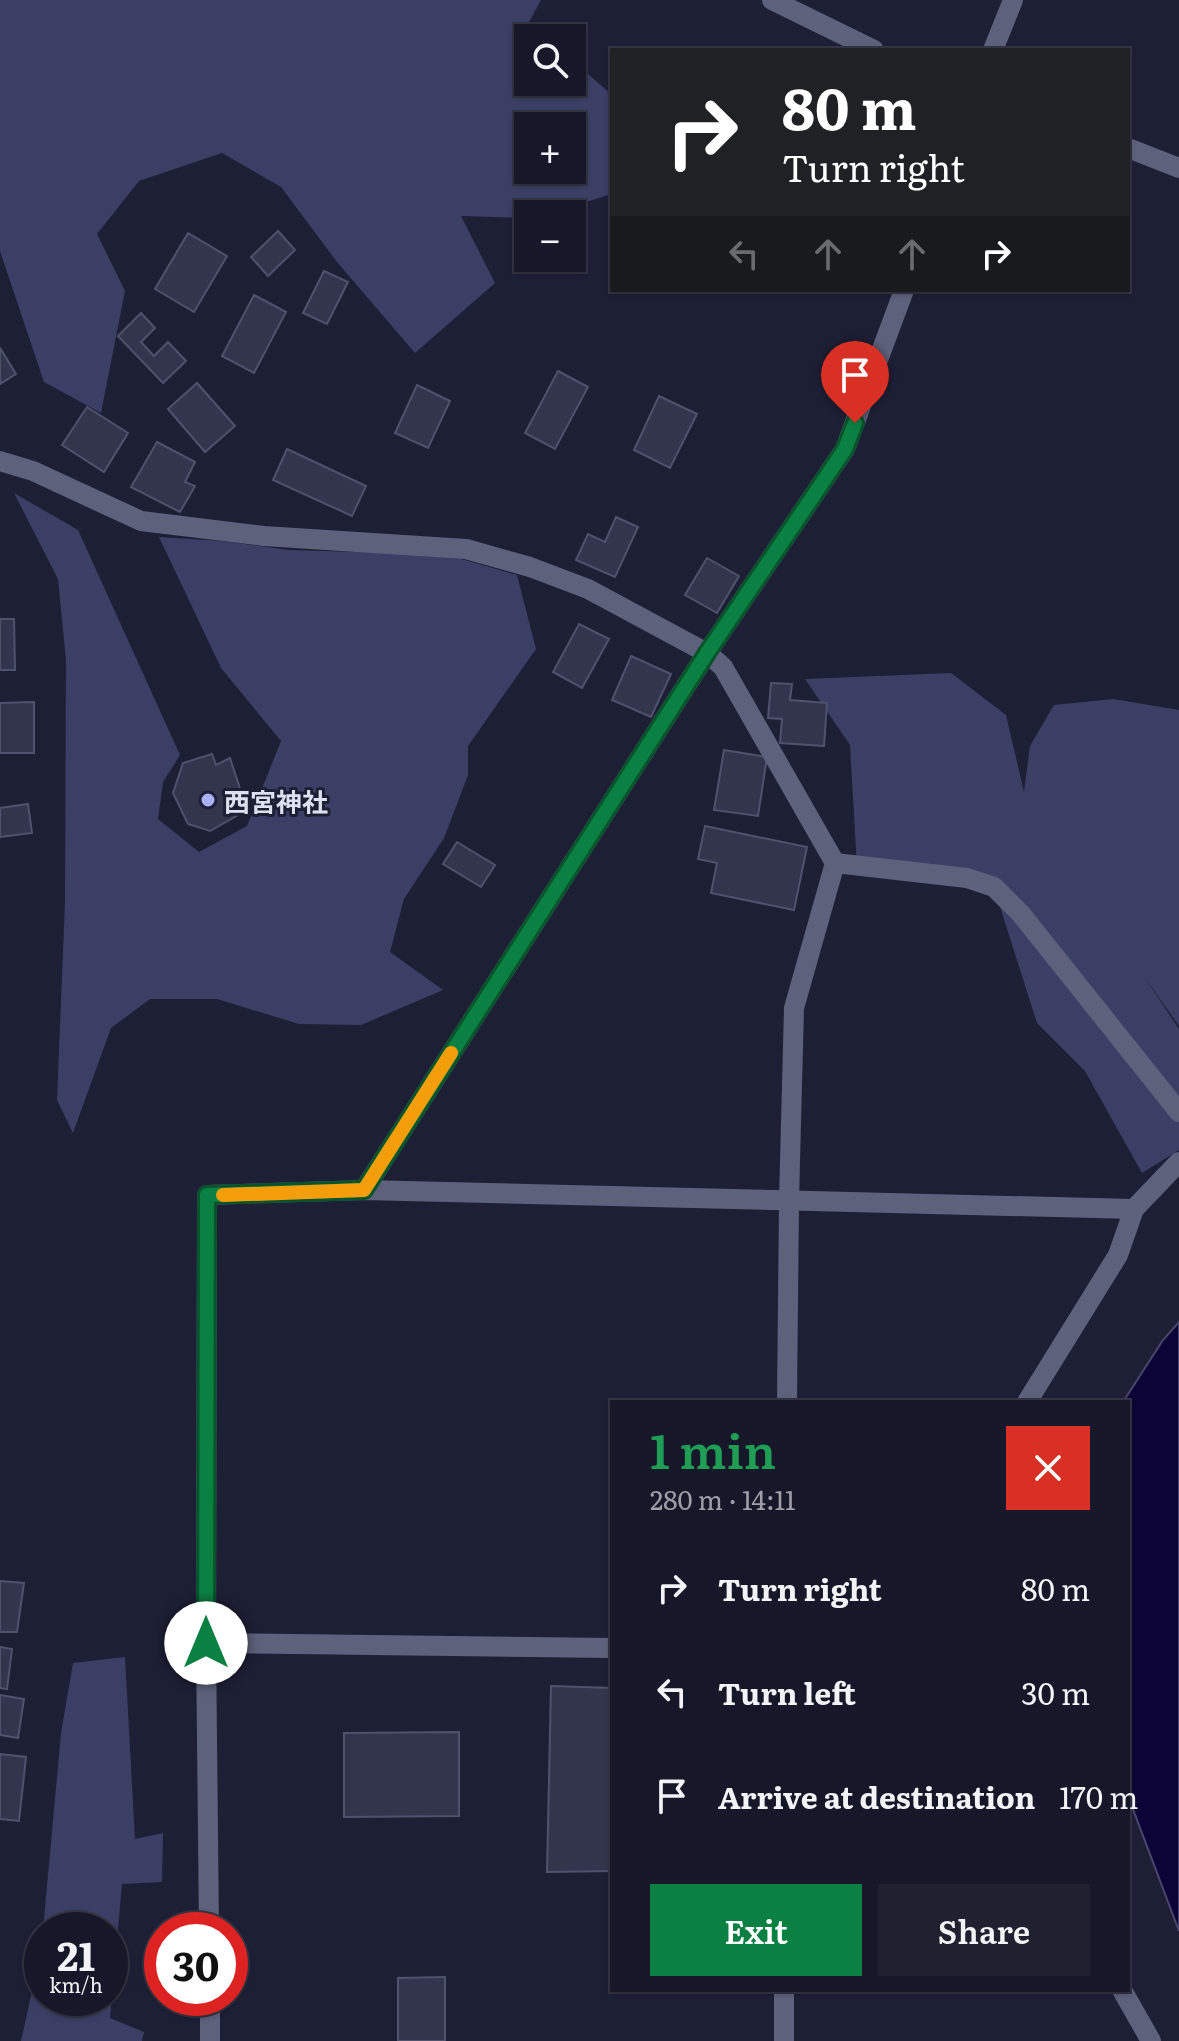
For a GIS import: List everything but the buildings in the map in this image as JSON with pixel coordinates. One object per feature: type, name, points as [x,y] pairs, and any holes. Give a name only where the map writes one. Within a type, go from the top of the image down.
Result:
[{"type":"street","points":[[772,0],[870,48]]},
{"type":"street","points":[[994,48],[1013,0]]},
{"type":"street","points":[[1130,149],[1179,168]]},
{"type":"street","points":[[364,1190],[707,653],[845,449],[903,292]]},
{"type":"street","points":[[0,461],[33,471],[141,521],[264,536],[466,549],[530,567],[588,589],[707,653],[723,667],[835,863],[794,1008],[787,1400]]},
{"type":"street","points":[[835,863],[967,878],[994,887],[1021,914],[1179,1112]]},
{"type":"street","points":[[1028,1400],[1118,1255],[1134,1209],[1179,1162]]},
{"type":"street","points":[[209,1912],[207,1195],[364,1190],[1134,1209]]},
{"type":"street","points":[[206,1643],[610,1648]]},
{"type":"street","points":[[784,1992],[784,2041]]},
{"type":"street","points":[[1123,1992],[1151,2041]]},
{"type":"street","points":[[210,2016],[210,2041]]},
{"type":"shaded area","points":[[0,0],[541,0],[529,22],[531,24],[514,24],[514,96],[586,96],[586,72],[610,93],[610,195],[586,202],[514,200],[514,218],[461,216],[495,283],[415,353],[337,262],[281,187],[222,153],[139,181],[97,234],[125,291],[101,413],[44,382],[0,251]]},
{"type":"shaded area","points":[[14,493],[78,530],[180,755],[163,782],[158,819],[199,852],[247,826],[281,741],[221,668],[159,537],[289,550],[360,552],[413,545],[517,575],[536,649],[468,746],[468,775],[444,838],[404,899],[390,952],[443,990],[361,1025],[299,1024],[217,999],[150,999],[111,1028],[73,1133],[57,1100],[65,903],[66,660],[58,579]]},
{"type":"shaded area","points":[[951,673],[1006,715],[1024,792],[1030,746],[1054,705],[1113,699],[1179,710],[1179,1026],[1143,975],[1179,1029],[1179,1150],[1142,1173],[1085,1071],[1037,1023],[994,888],[857,867],[850,745],[805,679]]},
{"type":"shaded area","points":[[1179,1322],[1179,1931],[1130,1801],[1130,1400],[1124,1400],[1163,1340]]},
{"type":"shaded area","points":[[125,1657],[135,1839],[163,1833],[162,1882],[122,1884],[119,1912],[45,1912],[61,1733],[73,1663]]},
{"type":"shaded area","points":[[27,2016],[110,2016],[144,2032],[142,2041],[21,2041]]},
{"type":"slow traffic","points":[[223,1195],[364,1190],[451,1053]]},
{"type":"place","name":"西宮神社","points":[[208,800]]},
{"type":"route","points":[[206,1643],[207,1195],[364,1190],[707,653],[845,449],[855,423]]}]
